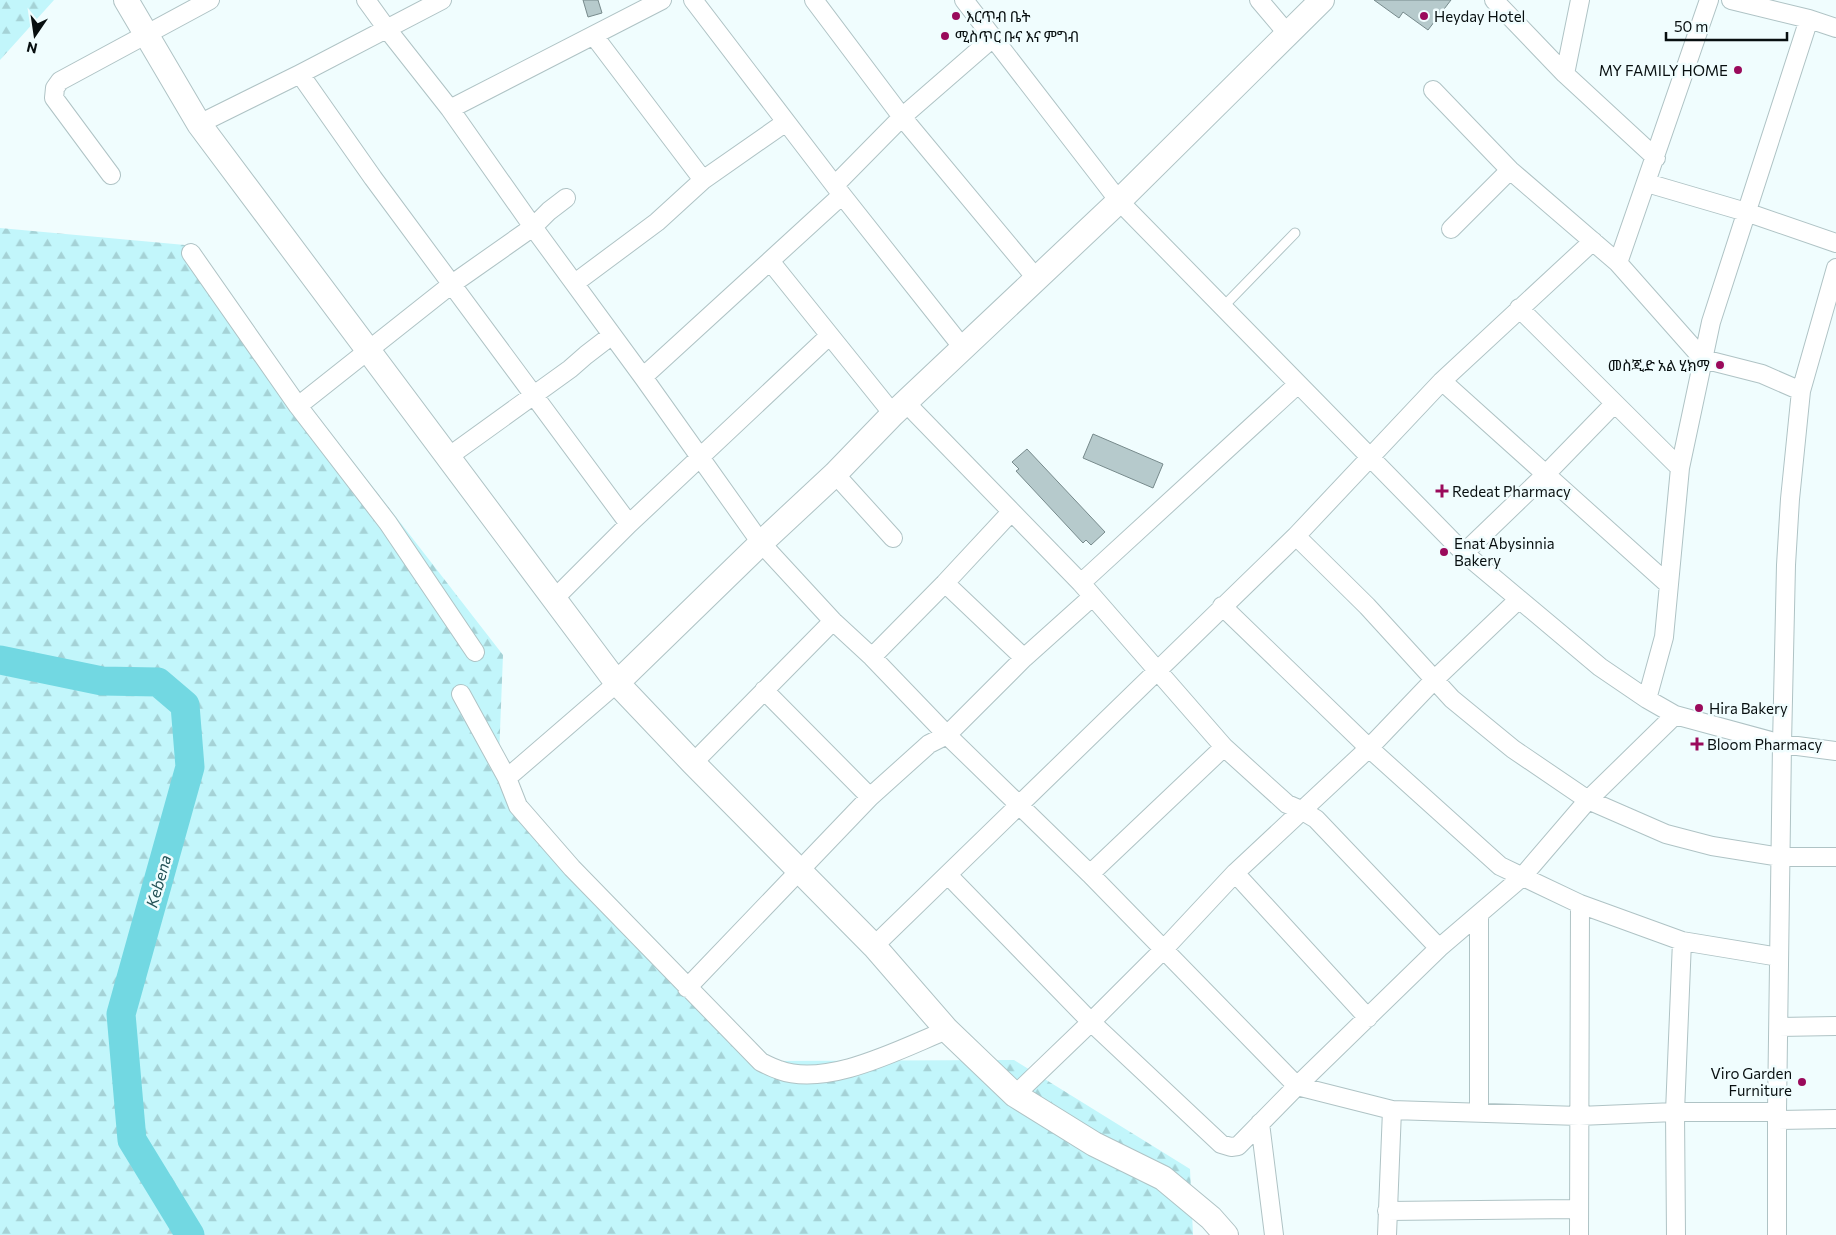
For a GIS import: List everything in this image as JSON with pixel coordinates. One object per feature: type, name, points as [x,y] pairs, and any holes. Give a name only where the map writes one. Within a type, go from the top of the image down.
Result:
[{"type":"main road","points":[[126,0],[199,124],[617,683],[693,763],[874,946],[947,1030],[1015,1095],[1094,1144],[1163,1178],[1211,1218],[1226,1235]]},
{"type":"main road","points":[[617,683],[835,474],[899,408],[1119,201],[1322,0]]},
{"type":"street","points":[[111,175],[54,98],[55,88],[60,81],[210,0]]},
{"type":"street","points":[[366,0],[450,109],[532,227],[575,283],[761,543],[833,621],[872,657],[947,735],[1090,874],[1297,1086],[1392,1110],[1579,1116],[1675,1112],[1836,1119]]},
{"type":"street","points":[[199,124],[442,0]]},
{"type":"street","points":[[450,109],[662,0]]},
{"type":"street","points":[[693,0],[838,190],[963,348]]},
{"type":"street","points":[[814,0],[902,117],[1036,278]]},
{"type":"street","points":[[964,0],[1119,201],[1464,553],[1518,600],[1600,667],[1647,699],[1675,715],[1782,744],[1836,751]]},
{"type":"street","points":[[1259,0],[1287,33]]},
{"type":"street","points":[[1494,0],[1565,74],[1656,158]]},
{"type":"street","points":[[1565,74],[1580,0]]},
{"type":"street","points":[[1618,263],[1710,0]]},
{"type":"street","points":[[1731,0],[1809,19],[1836,28]]},
{"type":"street","points":[[1647,699],[1664,637],[1680,468],[1711,322],[1809,19]]},
{"type":"street","points":[[594,36],[703,180]]},
{"type":"street","points":[[643,377],[770,261],[838,190],[902,117],[994,37]]},
{"type":"street","points":[[300,74],[373,178],[629,524]]},
{"type":"street","points":[[1433,90],[1510,170],[1618,263],[1703,359],[1762,374],[1801,391]]},
{"type":"street","points":[[575,283],[656,222],[703,180],[786,122]]},
{"type":"street","points":[[1450,229],[1510,170]]},
{"type":"street","points":[[1647,183],[1746,212],[1836,243]]},
{"type":"street","points":[[298,406],[452,284],[532,227],[566,198]]},
{"type":"street","points":[[874,946],[1296,536],[1442,381],[1593,241]]},
{"type":"street","points":[[191,253],[298,406],[388,523],[475,652]]},
{"type":"street","points":[[770,261],[828,336],[899,408],[1011,512],[1087,590],[1224,747],[1287,804],[1316,819],[1439,948]]},
{"type":"street","points":[[1777,1235],[1782,744],[1786,565],[1790,499],[1801,391],[1836,268]]},
{"type":"street","points":[[1519,308],[1680,468]]},
{"type":"street","points":[[448,457],[570,369],[586,354],[612,335]]},
{"type":"street","points":[[554,600],[629,524],[828,336]]},
{"type":"street","points":[[1442,381],[1669,585]]},
{"type":"street","points":[[688,988],[870,797],[929,744],[947,735],[1024,658],[1087,590],[1298,384]]},
{"type":"street","points":[[1464,553],[1614,404]]},
{"type":"street","points":[[835,474],[894,538]]},
{"type":"street","points":[[872,657],[1011,512]]},
{"type":"street","points":[[1296,536],[1367,606],[1452,699],[1513,749],[1588,800],[1666,834],[1712,846],[1781,857],[1836,857]]},
{"type":"street","points":[[945,583],[1024,658]]},
{"type":"street","points":[[1015,1095],[1164,949],[1235,873],[1369,748],[1434,680],[1518,600]]},
{"type":"street","points":[[1222,606],[1369,748],[1500,866],[1580,904],[1682,941],[1779,957]]},
{"type":"street","points":[[693,763],[833,621]]},
{"type":"street","points":[[507,778],[617,683]]},
{"type":"street","points":[[764,690],[870,797]]},
{"type":"street","points":[[461,694],[507,778],[518,806],[572,868],[761,1062],[780,1071],[804,1075],[852,1069],[947,1030]]},
{"type":"street","points":[[948,875],[1091,1022],[1221,1144],[1230,1147],[1238,1146],[1260,1122],[1439,948],[1522,877],[1588,800],[1675,715]]},
{"type":"street","points":[[1090,874],[1224,747]]},
{"type":"street","points":[[1235,873],[1368,1018]]},
{"type":"street","points":[[1579,1235],[1580,904]]},
{"type":"street","points":[[1479,1112],[1480,914]]},
{"type":"street","points":[[1676,1235],[1675,1112],[1682,941]]},
{"type":"street","points":[[1778,1027],[1836,1026]]},
{"type":"street","points":[[1387,1235],[1392,1110]]},
{"type":"street","points":[[1260,1122],[1274,1235]]},
{"type":"street","points":[[1387,1211],[1579,1209]]},
{"type":"lane","points":[[1223,307],[1295,233]]},
{"type":"green space","points":[[0,0],[54,0],[0,60]]},
{"type":"green space","points":[[0,228],[185,245],[503,655],[498,782],[766,1061],[1014,1060],[1190,1169],[1193,1235],[0,1235]]},
{"type":"building","points":[[583,0],[598,0],[602,13],[588,17]]},
{"type":"building","name":"Heyday Hotel","points":[[1374,0],[1451,0],[1428,30],[1403,12],[1399,18]]},
{"type":"building","points":[[1093,434],[1163,464],[1153,488],[1083,458]]},
{"type":"building","points":[[1027,449],[1105,532],[1091,545],[1086,540],[1083,543],[1016,471],[1019,469],[1012,462]]},
{"type":"waterway","name":"Kebena","points":[[0,660],[102,681],[158,682],[185,705],[190,767],[121,1014],[132,1140],[190,1235]]},
{"type":"place","name":"እርጥብ ቤት","points":[[956,16]]},
{"type":"place","name":"Heyday Hotel","points":[[1424,16]]},
{"type":"place","name":"ሚስጥር ቡና እና ምግብ","points":[[945,36]]},
{"type":"place","name":"MY FAMILY HOME","points":[[1738,70]]},
{"type":"place","name":"መስጂድ አል ሂክማ","points":[[1720,365]]},
{"type":"place","name":"Redeat Pharmacy","points":[[1442,491]]},
{"type":"place","name":"Enat Abysinnia Bakery","points":[[1444,552]]},
{"type":"place","name":"Hira Bakery","points":[[1699,708]]},
{"type":"place","name":"Bloom Pharmacy","points":[[1697,744]]},
{"type":"place","name":"Viro Garden Furniture","points":[[1802,1082]]}]
